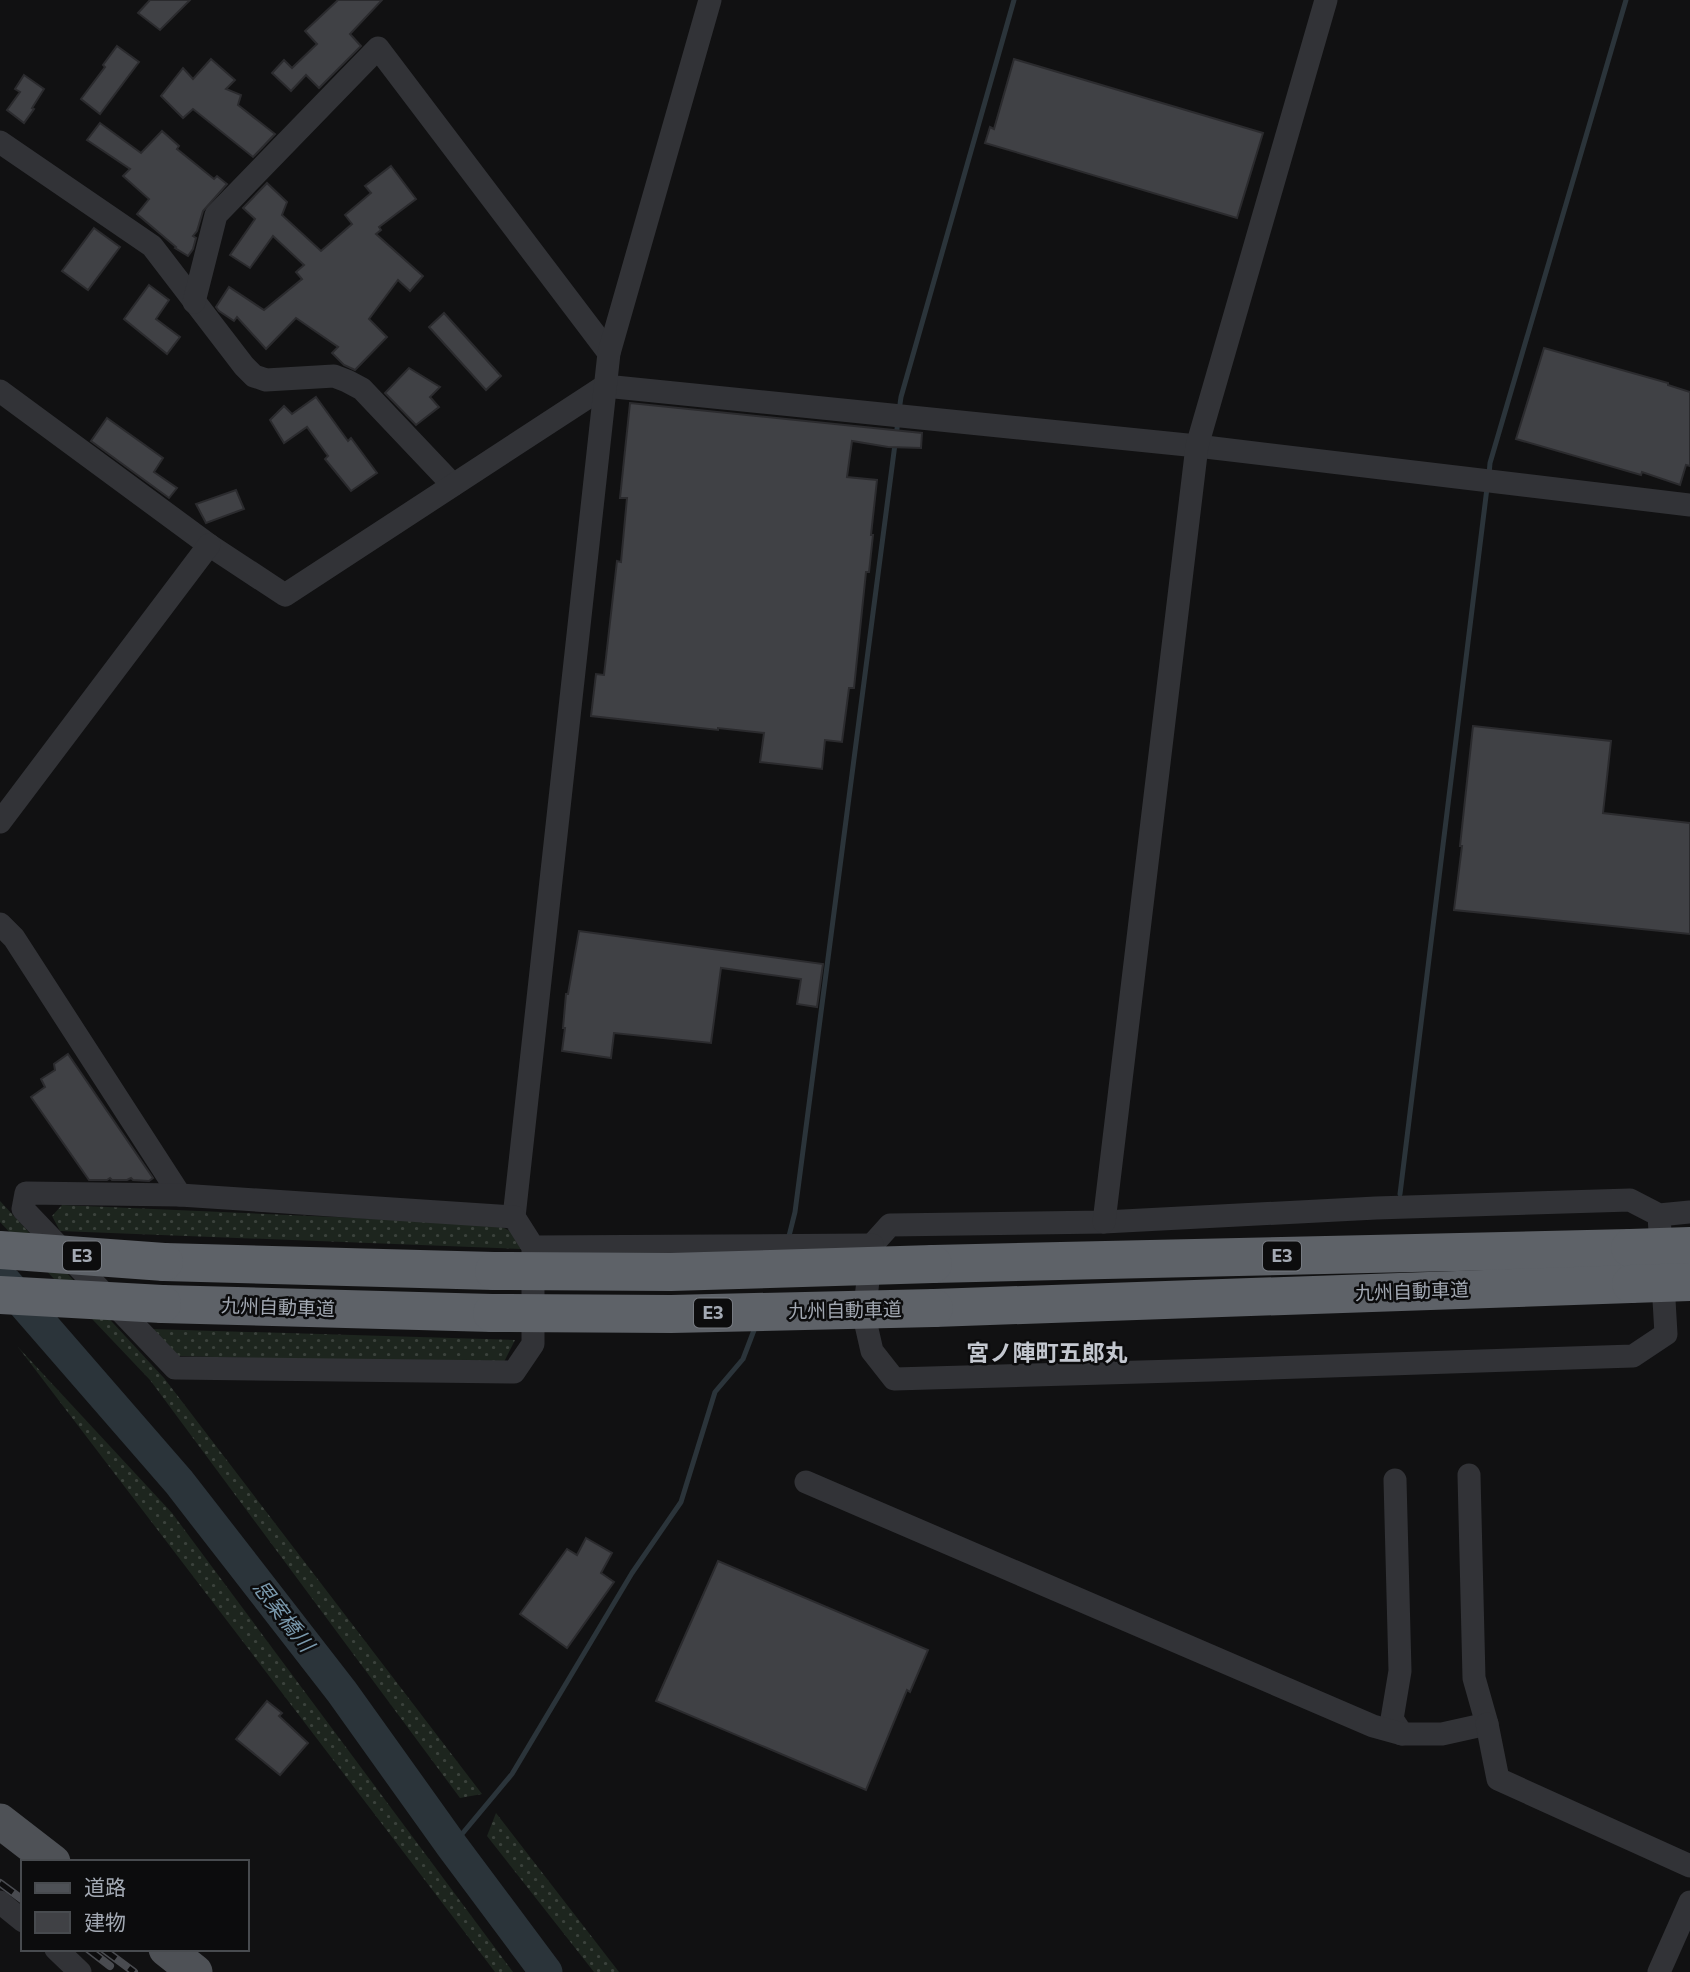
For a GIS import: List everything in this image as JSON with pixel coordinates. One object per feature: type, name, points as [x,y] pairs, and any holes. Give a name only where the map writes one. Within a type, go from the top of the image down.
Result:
[{"type":"highway","name":"九州自動車道","points":[[0,1295],[162,1304],[492,1313],[671,1314],[934,1308],[1631,1266],[1690,1246]]},
{"type":"highway","name":"九州自動車道","points":[[0,1250],[164,1262],[494,1271],[671,1272],[933,1264],[1631,1266],[1690,1282]]},
{"type":"main road","points":[[0,1821],[50,1860]]},
{"type":"main road","points":[[169,1951],[195,1972]]},
{"type":"street","points":[[513,1217],[180,1195],[26,1193],[23,1209],[175,1368],[514,1372],[533,1344],[533,1247],[513,1217],[609,353],[710,0]]},
{"type":"street","points":[[1104,1222],[1197,446],[1325,0]]},
{"type":"street","points":[[194,302],[216,215],[378,48],[609,353]]},
{"type":"street","points":[[0,142],[152,246],[254,376],[266,380],[334,376],[348,381],[362,389],[453,485]]},
{"type":"street","points":[[0,391],[209,545],[285,596],[606,386],[1197,446],[1690,505]]},
{"type":"street","points":[[0,821],[209,545]]},
{"type":"street","points":[[0,924],[14,938],[180,1195]]},
{"type":"street","points":[[1659,1215],[1666,1334],[1633,1356],[894,1379],[872,1351],[864,1316],[872,1245],[890,1225],[1104,1222],[1376,1208],[1630,1200],[1659,1215],[1690,1212]]},
{"type":"street","points":[[533,1247],[872,1245]]},
{"type":"street","points":[[1469,1475],[1474,1678],[1498,1779],[1690,1866]]},
{"type":"street","points":[[1395,1480],[1400,1671],[1392,1719],[1402,1734]]},
{"type":"street","points":[[806,1482],[1373,1726],[1402,1734],[1442,1734],[1487,1724]]},
{"type":"street","points":[[0,1902],[21,1919]]},
{"type":"street","points":[[1659,1972],[1690,1902]]},
{"type":"street","points":[[59,1951],[80,1972]]},
{"type":"shaded area","points":[[0,1201],[164,1378],[482,1794],[460,1798],[150,1380],[0,1222]]},
{"type":"shaded area","points":[[62,1205],[496,1224],[514,1233],[522,1249],[60,1231],[52,1216]]},
{"type":"shaded area","points":[[151,1329],[515,1340],[503,1364],[174,1356]]},
{"type":"shaded area","points":[[18,1347],[172,1513],[513,1972],[495,1972]]},
{"type":"shaded area","points":[[496,1813],[619,1972],[594,1972],[487,1836]]},
{"type":"building","points":[[150,0],[190,0],[160,30],[138,13]]},
{"type":"building","points":[[338,0],[382,0],[350,34],[361,46],[319,88],[306,75],[291,91],[272,73],[284,60],[292,68],[317,44],[305,31]]},
{"type":"building","points":[[117,46],[139,62],[100,114],[81,99]]},
{"type":"building","points":[[211,59],[235,80],[226,89],[241,95],[238,105],[275,134],[253,157],[193,109],[183,118],[161,96],[183,68],[193,79]]},
{"type":"building","points":[[1014,59],[1263,133],[1237,218],[985,143],[990,127],[994,129]]},
{"type":"building","points":[[24,75],[44,89],[24,123],[7,110],[20,92],[15,89]]},
{"type":"building","points":[[100,123],[141,153],[162,131],[179,146],[177,149],[214,179],[217,176],[227,184],[203,211],[193,236],[196,238],[193,249],[188,256],[137,214],[149,199],[123,176],[130,169],[87,140]]},
{"type":"building","points":[[391,166],[416,199],[379,227],[381,230],[376,234],[423,276],[410,291],[398,280],[369,319],[387,337],[355,370],[344,365],[332,353],[338,347],[296,318],[266,349],[237,317],[234,321],[219,311],[216,307],[229,287],[264,310],[302,279],[296,272],[304,265],[273,236],[250,268],[230,255],[255,219],[243,208],[267,183],[287,202],[282,215],[321,251],[352,224],[345,215],[371,193],[365,186]]},
{"type":"building","points":[[94,228],[120,247],[88,290],[62,271]]},
{"type":"building","points":[[149,285],[169,300],[156,319],[180,337],[167,354],[124,319]]},
{"type":"building","points":[[444,313],[501,376],[486,390],[429,327]]},
{"type":"building","points":[[1544,348],[1668,383],[1690,392],[1690,466],[1686,465],[1680,485],[1642,472],[1641,475],[1516,439]]},
{"type":"building","points":[[409,368],[440,387],[430,397],[439,407],[416,425],[385,393]]},
{"type":"building","points":[[316,397],[348,441],[351,438],[377,473],[351,491],[325,459],[328,456],[307,427],[284,443],[270,420],[284,406],[292,414]]},
{"type":"building","points":[[630,403],[922,433],[921,448],[888,447],[852,441],[847,477],[877,480],[873,535],[869,572],[866,572],[854,688],[849,688],[842,742],[825,740],[822,769],[760,762],[764,733],[591,716],[596,674],[604,675],[617,561],[621,562],[627,498],[620,498]]},
{"type":"building","points":[[107,418],[163,458],[154,472],[177,488],[169,498],[91,441]]},
{"type":"building","points":[[236,490],[244,509],[206,523],[196,504]]},
{"type":"building","points":[[1473,726],[1611,741],[1603,813],[1690,823],[1690,934],[1454,910]]},
{"type":"building","points":[[579,931],[823,964],[817,1007],[797,1004],[801,979],[721,968],[711,1043],[614,1033],[611,1058],[562,1051],[566,994]]},
{"type":"building","points":[[68,1054],[153,1178],[149,1181],[131,1178],[89,1180],[31,1097],[45,1087],[41,1079],[55,1070],[54,1064]]},
{"type":"building","points":[[586,1538],[612,1553],[601,1573],[614,1582],[567,1648],[520,1614],[567,1549],[577,1555]]},
{"type":"building","points":[[718,1561],[928,1650],[910,1692],[907,1690],[866,1790],[656,1701]]},
{"type":"building","points":[[267,1701],[282,1713],[279,1716],[308,1743],[280,1775],[236,1739]]},
{"type":"waterway","points":[[899,411],[1014,0]]},
{"type":"waterway","points":[[1489,475],[1490,463],[1626,0]]},
{"type":"waterway","points":[[788,1240],[795,1212],[898,421]]},
{"type":"waterway","points":[[1400,1194],[1487,488]]},
{"type":"waterway","name":"思案橋川","points":[[6,1283],[179,1482],[342,1692],[546,1972]]},
{"type":"waterway","points":[[452,1846],[512,1774],[632,1573],[681,1502],[715,1392],[743,1359],[756,1325]]},
{"type":"railway","points":[[0,1883],[21,1899]]},
{"type":"railway","points":[[91,1951],[110,1966]]},
{"type":"railway","points":[[106,1951],[134,1972]]},
{"type":"district","name":"宮ノ陣町五郎丸","points":[[1047,1353]]}]
